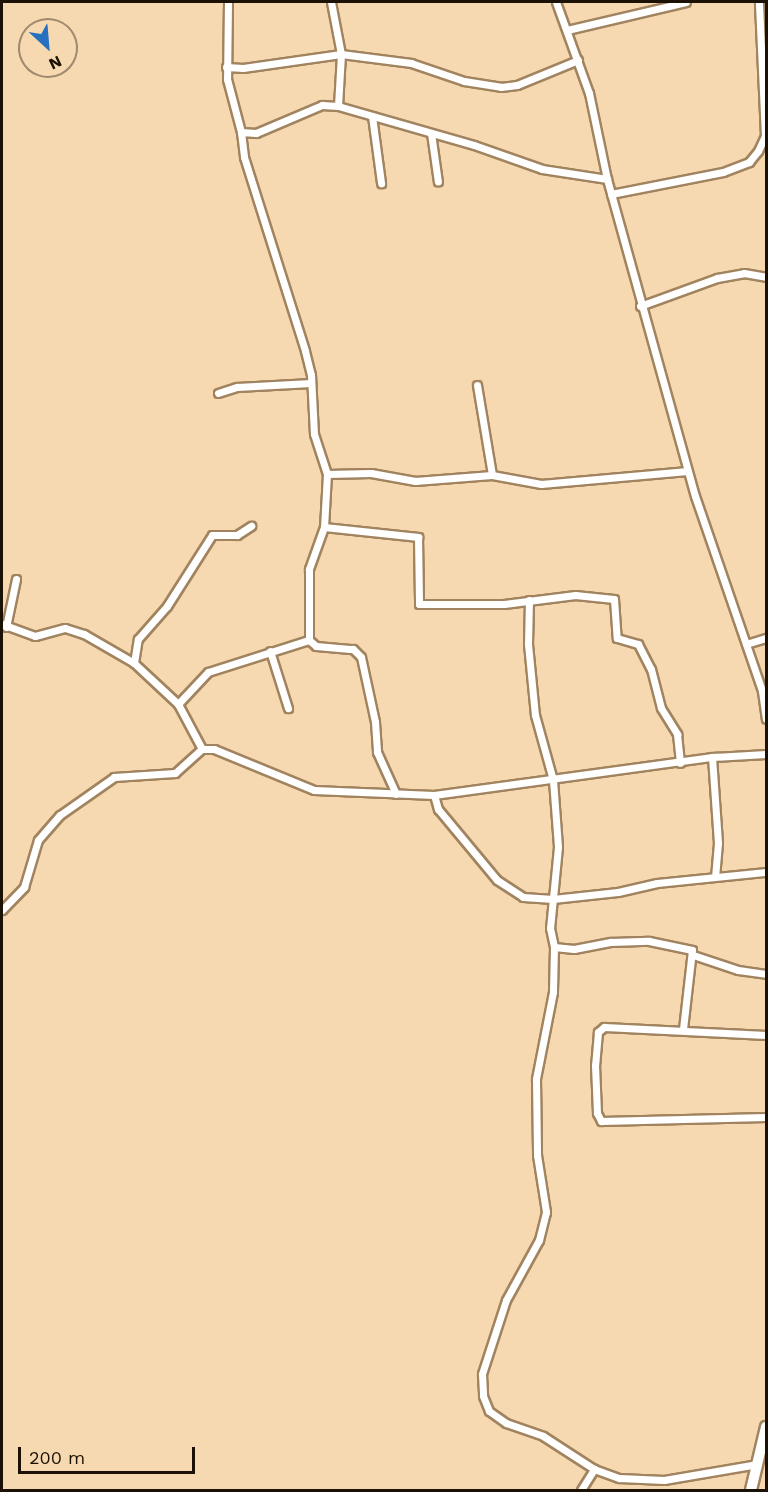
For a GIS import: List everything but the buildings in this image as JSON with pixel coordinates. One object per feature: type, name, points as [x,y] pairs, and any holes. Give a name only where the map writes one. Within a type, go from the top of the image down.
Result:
[{"type":"main road","points":[[751,1491],[766,1427]]},
{"type":"street","points":[[228,2],[226,67],[229,94],[241,132],[244,157],[311,383],[314,434],[327,474],[324,527],[309,569],[309,640],[316,646],[353,649],[362,657],[375,722],[377,752],[396,794]]},
{"type":"street","points":[[331,2],[342,54],[338,106]]},
{"type":"street","points":[[556,2],[578,60],[640,306],[687,471],[764,691],[766,719]]},
{"type":"street","points":[[567,30],[686,2]]},
{"type":"street","points":[[611,194],[723,172],[749,162],[758,152],[765,136],[759,2]]},
{"type":"street","points":[[226,67],[254,67],[342,54],[411,63],[464,81],[501,87],[517,85],[578,60]]},
{"type":"street","points":[[241,132],[256,133],[322,105],[338,106],[542,169],[607,179]]},
{"type":"street","points":[[372,116],[381,183]]},
{"type":"street","points":[[431,133],[438,182]]},
{"type":"street","points":[[640,306],[717,278],[744,273],[766,277]]},
{"type":"street","points":[[218,393],[237,387],[311,383]]},
{"type":"street","points":[[477,385],[492,475]]},
{"type":"street","points":[[327,474],[371,473],[416,481],[492,475],[541,484],[687,471]]},
{"type":"street","points":[[134,663],[138,639],[167,606],[212,535],[237,535],[250,526]]},
{"type":"street","points":[[324,527],[418,537],[419,604],[504,604],[575,595],[614,598],[617,638],[638,644],[651,669],[662,708],[677,734],[680,763]]},
{"type":"street","points":[[16,579],[3,625],[35,636],[65,628],[84,634],[134,663],[178,704],[202,749]]},
{"type":"street","points":[[529,600],[528,644],[535,715],[553,780],[558,847],[550,928],[554,947],[552,1001],[536,1079],[537,1155],[546,1212],[544,1229],[511,1287],[482,1384],[486,1405],[496,1417],[555,1442],[594,1469],[639,1482],[758,1464]]},
{"type":"street","points":[[746,644],[766,638]]},
{"type":"street","points":[[178,704],[208,672],[309,640]]},
{"type":"street","points":[[270,651],[288,708]]},
{"type":"street","points":[[2,910],[24,886],[38,840],[60,814],[114,777],[175,773],[202,749],[214,749],[314,790],[434,795],[712,758],[766,754]]},
{"type":"street","points":[[712,758],[718,843],[715,876]]},
{"type":"street","points":[[434,795],[438,809],[497,880],[524,897],[554,899],[715,876],[766,872]]},
{"type":"street","points":[[554,947],[574,949],[611,942],[649,941],[686,946],[693,955],[738,970],[766,974]]},
{"type":"street","points":[[683,1029],[693,955]]},
{"type":"street","points":[[766,1035],[738,1037],[683,1029],[615,1025],[598,1032],[596,1092],[601,1121],[766,1117]]},
{"type":"street","points":[[581,1491],[594,1469]]}]
